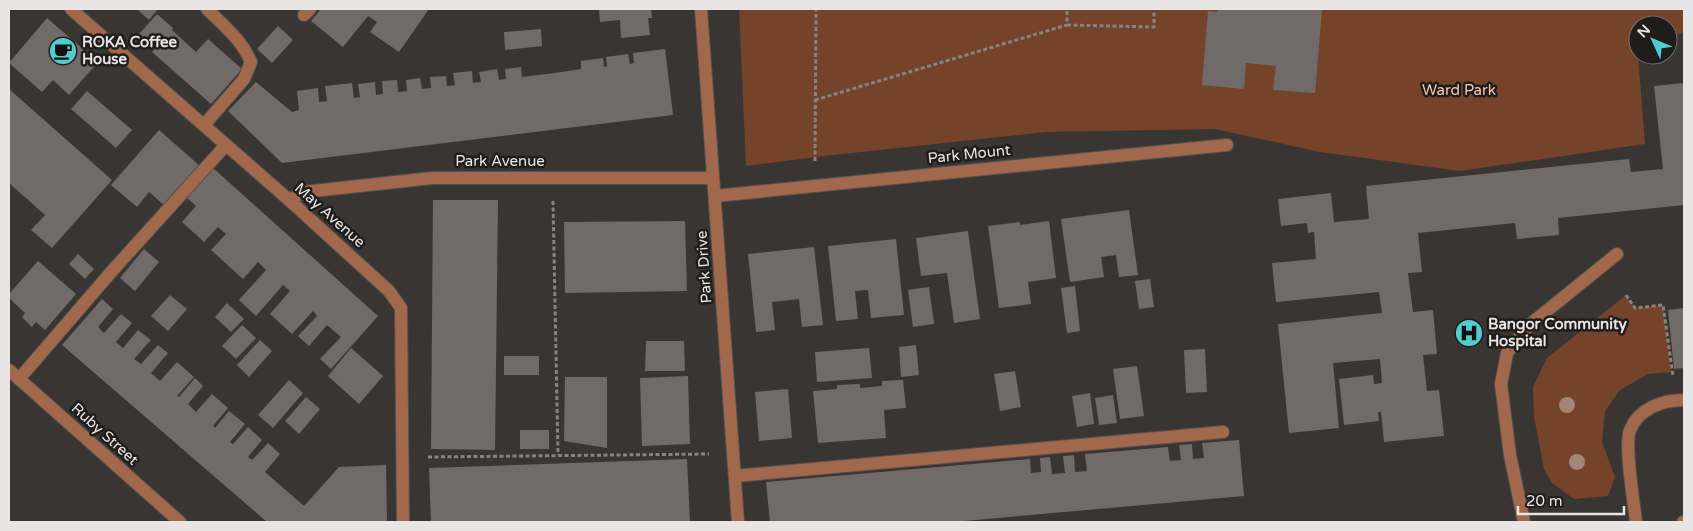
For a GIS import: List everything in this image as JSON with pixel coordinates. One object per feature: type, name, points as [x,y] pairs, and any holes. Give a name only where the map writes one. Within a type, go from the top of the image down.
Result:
[{"type":"street","name":"May Avenue","points":[[71,9],[289,200],[389,291],[402,308],[403,522]]},
{"type":"street","points":[[204,126],[244,79],[251,62],[246,50],[230,31],[207,9]]},
{"type":"street","name":"Park Drive","points":[[701,9],[738,522]]},
{"type":"street","points":[[19,379],[112,271],[226,145]]},
{"type":"street","name":"Park Mount","points":[[715,196],[1227,145]]},
{"type":"street","name":"Park Avenue","points":[[289,200],[304,192],[432,178],[714,178]]},
{"type":"street","points":[[1524,522],[1510,455],[1500,384],[1506,353],[1528,326],[1617,254]]},
{"type":"street","name":"Ruby Street","points":[[9,370],[180,522]]},
{"type":"street","points":[[1636,522],[1628,450],[1630,430],[1642,412],[1658,403],[1682,400]]},
{"type":"street","points":[[735,476],[1223,432]]},
{"type":"path","points":[[814,186],[816,9]]},
{"type":"path","points":[[1067,9],[1067,26]]},
{"type":"path","points":[[815,100],[1067,26],[1154,26],[1154,9]]},
{"type":"path","points":[[552,178],[558,455]]},
{"type":"path","points":[[1626,295],[1635,308],[1664,304],[1671,372],[1682,400]]},
{"type":"path","points":[[402,457],[734,454]]},
{"type":"green space","name":"Ward Park","points":[[739,9],[1684,9],[1684,32],[1678,35],[1678,15],[1628,15],[1628,65],[1639,65],[1645,144],[1460,171],[1320,152],[1215,129],[1046,132],[746,166]]},
{"type":"green space","points":[[1626,295],[1635,308],[1663,305],[1671,372],[1648,374],[1620,390],[1605,411],[1602,442],[1615,477],[1608,496],[1574,499],[1552,483],[1544,469],[1534,417],[1533,387],[1547,358]]},
{"type":"building","points":[[137,9],[158,9],[149,20]]},
{"type":"building","points":[[321,9],[429,9],[399,52],[370,32],[377,22],[368,16],[343,47],[311,21]]},
{"type":"building","points":[[599,9],[651,9],[652,18],[648,18],[650,35],[621,38],[620,20],[600,22]]},
{"type":"building","points":[[1217,9],[1322,9],[1315,93],[1273,90],[1276,66],[1246,63],[1244,89],[1202,85],[1208,11],[1217,12]]},
{"type":"building","points":[[157,14],[196,52],[208,39],[242,69],[211,104],[152,52],[155,49],[139,34]]},
{"type":"building","points":[[47,18],[98,62],[69,95],[53,80],[42,92],[9,63]]},
{"type":"building","points":[[278,26],[293,40],[272,63],[257,49]]},
{"type":"building","points":[[541,29],[542,46],[505,50],[504,32]]},
{"type":"building","points":[[665,49],[673,115],[282,163],[228,111],[256,82],[292,112],[299,110],[297,91],[318,88],[319,102],[327,101],[325,86],[352,83],[354,98],[360,97],[358,84],[375,82],[376,95],[383,94],[382,81],[397,80],[398,92],[407,91],[406,80],[420,78],[422,89],[431,88],[430,77],[446,76],[447,86],[455,85],[453,73],[472,71],[473,83],[481,82],[479,72],[497,69],[499,80],[506,79],[505,69],[521,67],[522,77],[555,73],[581,69],[581,61],[603,58],[604,67],[607,66],[606,57],[628,54],[630,64],[634,63],[633,53]]},
{"type":"building","points":[[1684,83],[1684,205],[1558,218],[1559,235],[1517,239],[1515,223],[1418,233],[1422,272],[1408,273],[1413,312],[1433,310],[1437,354],[1423,355],[1427,391],[1439,390],[1444,436],[1384,442],[1381,412],[1378,412],[1379,421],[1344,425],[1339,379],[1373,375],[1374,384],[1382,383],[1380,359],[1333,363],[1339,428],[1289,433],[1278,324],[1382,313],[1379,292],[1276,302],[1272,263],[1316,259],[1314,232],[1308,233],[1307,223],[1281,226],[1278,199],[1331,193],[1334,222],[1369,219],[1366,186],[1629,159],[1631,172],[1663,169],[1654,86]]},
{"type":"building","points":[[9,89],[112,180],[52,248],[31,230],[45,215],[9,183]]},
{"type":"building","points":[[87,91],[132,130],[116,148],[71,109]]},
{"type":"building","points":[[159,130],[200,166],[165,206],[149,192],[137,207],[111,185]]},
{"type":"building","points":[[213,168],[378,316],[331,369],[320,359],[341,337],[327,325],[309,346],[298,336],[317,316],[313,311],[292,334],[270,314],[290,291],[283,285],[256,316],[239,300],[266,270],[258,262],[243,279],[211,250],[226,234],[218,227],[204,242],[182,222],[196,206],[186,197]]},
{"type":"building","points":[[433,200],[498,200],[495,450],[431,449]]},
{"type":"building","points":[[1129,210],[1138,275],[1119,277],[1116,255],[1101,257],[1104,277],[1070,282],[1061,219]]},
{"type":"building","points":[[685,221],[687,291],[565,293],[564,222]]},
{"type":"building","points":[[1049,221],[1056,278],[1028,282],[1031,304],[999,308],[988,226],[1020,222],[1020,225]]},
{"type":"building","points":[[968,231],[980,319],[954,323],[947,273],[921,276],[916,238]]},
{"type":"building","points":[[896,239],[904,315],[871,318],[868,290],[855,291],[858,319],[836,321],[828,246]]},
{"type":"building","points":[[814,247],[823,325],[802,327],[799,299],[772,302],[775,330],[756,332],[748,254]]},
{"type":"building","points":[[144,249],[159,262],[135,291],[120,278]]},
{"type":"building","points":[[78,254],[94,269],[85,279],[69,264]]},
{"type":"building","points":[[38,261],[76,294],[45,330],[36,322],[32,327],[22,317],[25,313],[9,298],[9,294]]},
{"type":"building","points":[[1150,279],[1154,307],[1139,309],[1135,281]]},
{"type":"building","points":[[1075,286],[1080,331],[1067,333],[1061,288]]},
{"type":"building","points":[[929,287],[934,324],[913,327],[908,290]]},
{"type":"building","points":[[170,295],[187,309],[168,331],[151,316]]},
{"type":"building","points":[[102,299],[113,309],[98,327],[104,333],[121,314],[132,323],[116,342],[123,348],[138,330],[151,340],[134,359],[141,364],[158,345],[168,353],[151,373],[160,381],[177,362],[194,377],[177,396],[179,397],[195,378],[203,386],[188,404],[196,412],[212,394],[228,408],[213,426],[215,428],[229,411],[245,424],[230,442],[233,444],[248,427],[262,440],[248,457],[252,460],[268,443],[280,454],[265,472],[304,506],[339,467],[386,465],[387,522],[267,522],[62,345]]},
{"type":"building","points":[[227,303],[244,319],[231,332],[215,317]]},
{"type":"building","points":[[1684,308],[1684,368],[1674,369],[1668,310]]},
{"type":"building","points":[[242,325],[256,338],[236,359],[222,346]]},
{"type":"building","points":[[260,340],[272,351],[249,377],[237,365]]},
{"type":"building","points":[[646,341],[684,341],[685,371],[645,371]]},
{"type":"building","points":[[916,345],[919,375],[901,377],[899,347]]},
{"type":"building","points":[[351,348],[383,376],[359,404],[328,376]]},
{"type":"building","points":[[869,348],[872,378],[817,382],[815,352]]},
{"type":"building","points":[[1205,349],[1207,392],[1186,393],[1184,350]]},
{"type":"building","points":[[504,356],[539,356],[539,375],[504,375]]},
{"type":"building","points":[[1137,366],[1144,416],[1120,419],[1113,369]]},
{"type":"building","points":[[1015,371],[1021,407],[1000,411],[994,374]]},
{"type":"building","points":[[688,376],[690,444],[642,446],[640,378]]},
{"type":"building","points":[[565,377],[607,377],[607,448],[564,441]]},
{"type":"building","points":[[289,380],[303,393],[273,428],[258,415]]},
{"type":"building","points":[[903,380],[906,408],[884,410],[886,438],[818,443],[813,391],[837,389],[837,385],[860,384],[860,388],[882,386],[882,381]]},
{"type":"building","points":[[788,389],[792,438],[759,441],[755,392]]},
{"type":"building","points":[[1090,393],[1094,424],[1077,427],[1072,396]]},
{"type":"building","points":[[1113,395],[1117,423],[1099,425],[1095,398]]},
{"type":"building","points":[[306,397],[320,409],[299,434],[285,421]]},
{"type":"building","points":[[520,430],[549,430],[549,449],[520,449]]},
{"type":"building","points":[[1239,440],[1244,496],[953,522],[770,522],[766,482],[1030,459],[1031,473],[1041,472],[1040,458],[1050,457],[1052,474],[1065,473],[1063,456],[1074,455],[1075,472],[1087,471],[1085,454],[1168,447],[1170,461],[1181,460],[1179,445],[1192,444],[1193,459],[1204,458],[1202,443]]},
{"type":"building","points":[[687,459],[690,522],[431,522],[429,468]]},
{"type":"place","name":"ROKA Coffee House","points":[[63,51]]},
{"type":"place","name":"Bangor Community Hospital","points":[[1469,333]]}]
